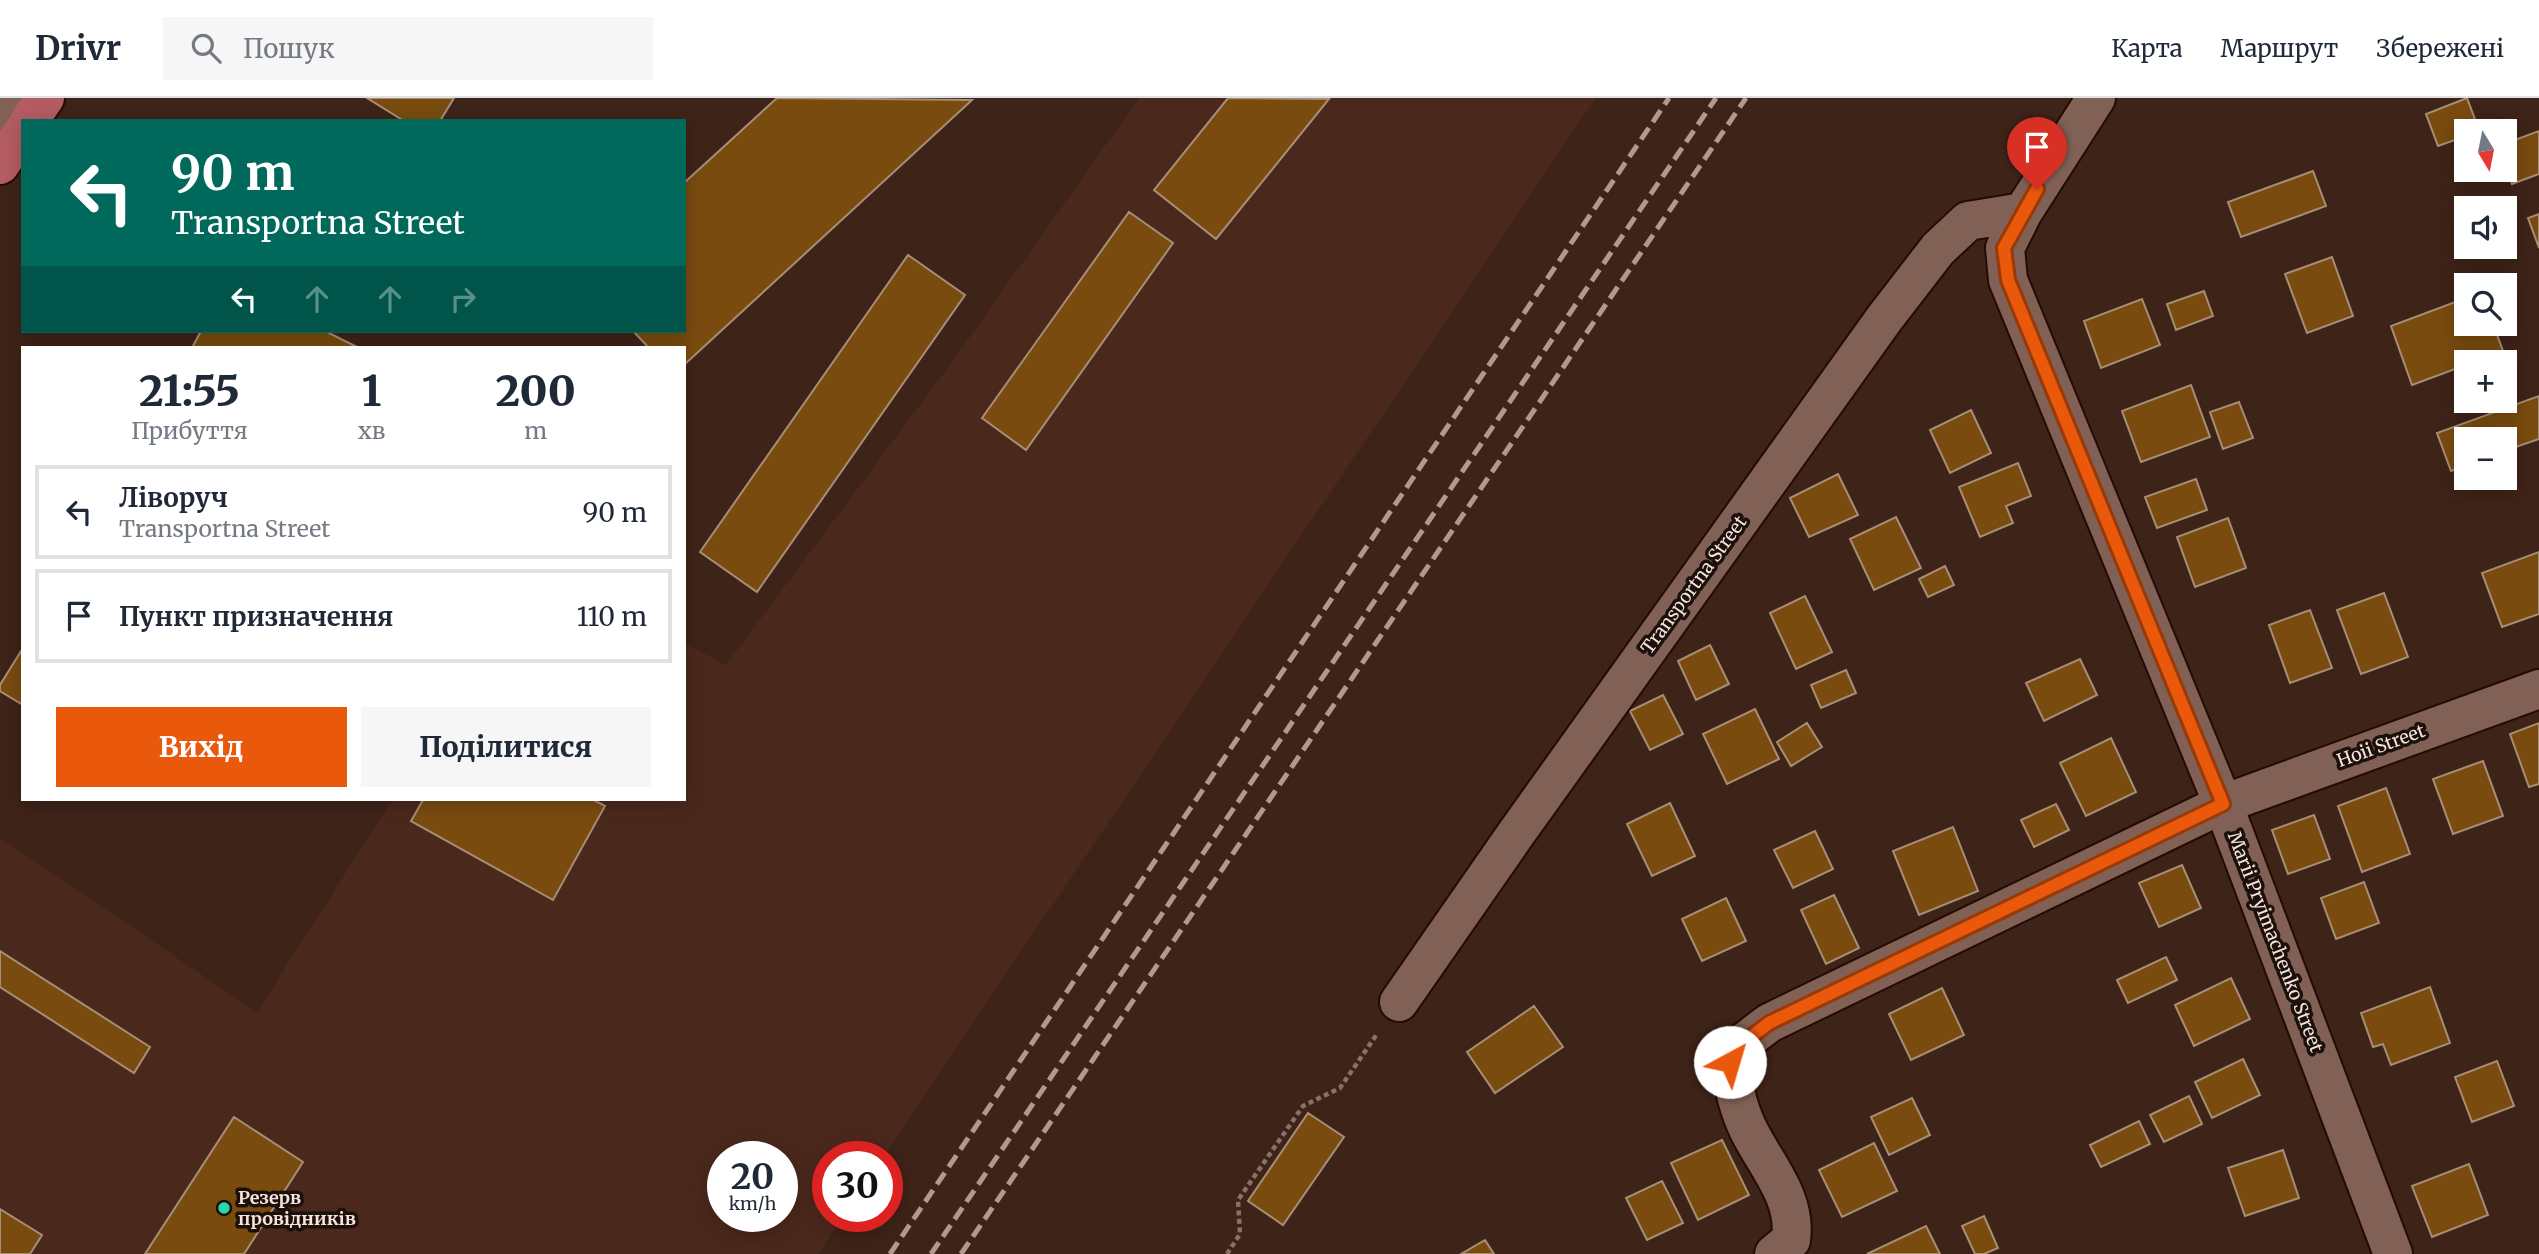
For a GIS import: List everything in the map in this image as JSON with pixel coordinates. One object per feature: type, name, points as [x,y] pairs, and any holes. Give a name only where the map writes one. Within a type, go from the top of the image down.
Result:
[{"type":"main road","points":[[0,165],[22,110]]},
{"type":"street","points":[[1792,1243],[1790,1204],[1748,1129],[1737,1100],[1730,1062],[1743,1043],[1769,1023],[2223,804],[2008,280],[2004,248],[2023,212],[2096,98]]},
{"type":"street","name":"Transportna Street","points":[[1399,1002],[1884,319],[1938,249],[1968,221],[2023,212]]},
{"type":"street","name":"Hoii Street","points":[[2223,804],[2539,689]]},
{"type":"street","name":"Marii Pryimachenko Street","points":[[2223,804],[2393,1254]]},
{"type":"path","points":[[1227,1254],[1240,1234],[1238,1200],[1245,1189],[1303,1106],[1340,1088],[1399,1002]]},
{"type":"shaded area","points":[[1139,98],[1596,98],[894,1141],[812,1141],[812,1232],[833,1232],[818,1254],[0,1254],[0,838],[257,1012],[391,801],[686,801],[686,644],[726,665],[957,355]]},
{"type":"building","points":[[367,98],[454,98],[441,119],[401,119]]},
{"type":"building","points":[[777,98],[972,100],[686,363],[686,346],[647,346],[635,333],[686,333],[686,181]]},
{"type":"building","points":[[1228,98],[1329,99],[1216,239],[1154,190]]},
{"type":"building","points":[[2467,98],[2475,119],[2454,119],[2454,140],[2438,146],[2426,114]]},
{"type":"building","points":[[2539,131],[2539,174],[2512,184],[2511,182],[2517,182],[2517,139]]},
{"type":"building","points":[[2313,171],[2326,206],[2241,237],[2228,202]]},
{"type":"building","points":[[1129,212],[1173,243],[1026,450],[982,418]]},
{"type":"building","points":[[2539,214],[2539,248],[2528,218]]},
{"type":"building","points":[[908,255],[965,295],[757,592],[700,552]]},
{"type":"building","points":[[2332,257],[2353,316],[2307,333],[2285,274]]},
{"type":"building","points":[[2204,291],[2213,316],[2176,330],[2167,304]]},
{"type":"building","points":[[2142,299],[2160,345],[2101,368],[2084,321]]},
{"type":"building","points":[[2454,302],[2454,336],[2497,336],[2503,350],[2454,350],[2454,369],[2412,385],[2391,326]]},
{"type":"building","points":[[200,333],[329,333],[355,346],[193,346]]},
{"type":"building","points":[[2191,385],[2210,437],[2141,462],[2122,411]]},
{"type":"building","points":[[2539,396],[2539,439],[2517,447],[2517,427],[2454,427],[2454,470],[2451,471],[2437,433],[2492,413],[2517,413],[2517,404]]},
{"type":"building","points":[[2239,402],[2253,438],[2223,449],[2210,412]]},
{"type":"building","points":[[1971,410],[1991,453],[1950,473],[1930,430]]},
{"type":"building","points":[[2018,463],[2031,496],[2006,506],[2013,523],[1980,537],[1959,487]]},
{"type":"building","points":[[1838,474],[1858,515],[1809,537],[1790,498]]},
{"type":"building","points":[[2196,479],[2207,510],[2157,528],[2145,497]]},
{"type":"building","points":[[1896,517],[1921,568],[1874,590],[1850,539]]},
{"type":"building","points":[[2228,518],[2246,568],[2195,587],[2177,537]]},
{"type":"building","points":[[2539,552],[2539,614],[2502,627],[2482,573]]},
{"type":"building","points":[[1945,566],[1954,585],[1928,597],[1919,579]]},
{"type":"building","points":[[2384,593],[2408,657],[2361,674],[2337,610]]},
{"type":"building","points":[[1805,596],[1832,652],[1796,669],[1770,613]]},
{"type":"building","points":[[2310,610],[2332,668],[2290,683],[2269,625]]},
{"type":"building","points":[[1710,645],[1729,684],[1696,700],[1678,661]]},
{"type":"building","points":[[21,651],[21,704],[0,691],[0,685]]},
{"type":"building","points":[[2080,659],[2097,695],[2044,721],[2026,683]]},
{"type":"building","points":[[1846,670],[1856,693],[1821,708],[1811,685]]},
{"type":"building","points":[[1663,695],[1683,734],[1650,750],[1630,711]]},
{"type":"building","points":[[1755,709],[1779,759],[1727,784],[1703,734]]},
{"type":"building","points":[[1807,723],[1822,747],[1791,766],[1777,742]]},
{"type":"building","points":[[2539,723],[2539,784],[2529,787],[2510,734]]},
{"type":"building","points":[[2111,738],[2136,792],[2086,816],[2060,763]]},
{"type":"building","points":[[2483,761],[2503,816],[2453,834],[2433,779]]},
{"type":"building","points":[[2386,788],[2410,854],[2362,872],[2338,806]]},
{"type":"building","points":[[422,801],[596,801],[605,806],[553,900],[411,821]]},
{"type":"building","points":[[1670,803],[1695,856],[1652,876],[1627,824]]},
{"type":"building","points":[[2056,804],[2069,830],[2034,847],[2021,820]]},
{"type":"building","points":[[2314,815],[2330,859],[2288,874],[2272,830]]},
{"type":"building","points":[[1953,827],[1978,891],[1919,915],[1893,851]]},
{"type":"building","points":[[1815,831],[1833,869],[1793,888],[1774,850]]},
{"type":"building","points":[[2182,865],[2201,908],[2159,927],[2139,883]]},
{"type":"building","points":[[2364,882],[2379,923],[2336,939],[2321,898]]},
{"type":"building","points":[[1834,895],[1859,948],[1826,964],[1801,910]]},
{"type":"building","points":[[1726,898],[1746,941],[1702,961],[1682,919]]},
{"type":"building","points":[[0,951],[150,1047],[134,1073],[0,987]]},
{"type":"building","points":[[2166,957],[2177,980],[2128,1003],[2117,980]]},
{"type":"building","points":[[2231,978],[2250,1019],[2194,1046],[2175,1005]]},
{"type":"building","points":[[2430,987],[2450,1043],[2391,1065],[2383,1044],[2373,1047],[2361,1013]]},
{"type":"building","points":[[1942,988],[1964,1035],[1911,1060],[1889,1014]]},
{"type":"building","points":[[1534,1006],[1563,1047],[1495,1093],[1467,1052]]},
{"type":"building","points":[[2243,1059],[2260,1095],[2212,1118],[2195,1082]]},
{"type":"building","points":[[2497,1061],[2514,1106],[2472,1122],[2455,1077]]},
{"type":"building","points":[[2189,1096],[2202,1124],[2164,1142],[2150,1115]]},
{"type":"building","points":[[1912,1098],[1930,1135],[1889,1155],[1871,1117]]},
{"type":"building","points":[[1308,1113],[1344,1137],[1283,1225],[1248,1201]]},
{"type":"building","name":"Резерв провідників","points":[[234,1117],[303,1162],[244,1254],[145,1254]]},
{"type":"building","points":[[2139,1121],[2150,1144],[2101,1167],[2090,1145]]},
{"type":"building","points":[[1722,1140],[1749,1195],[1698,1220],[1671,1163]]},
{"type":"building","points":[[1874,1143],[1897,1191],[1842,1217],[1819,1170]]},
{"type":"building","points":[[2283,1150],[2299,1198],[2245,1216],[2228,1168]]},
{"type":"building","points":[[2469,1164],[2488,1215],[2432,1237],[2412,1186]]},
{"type":"building","points":[[1662,1181],[1683,1223],[1647,1240],[1626,1198]]},
{"type":"building","points":[[0,1209],[42,1235],[30,1254],[0,1254]]},
{"type":"building","points":[[1984,1216],[1998,1248],[1984,1254],[1975,1254],[1962,1226]]},
{"type":"building","points":[[1926,1226],[1940,1254],[1867,1254]]},
{"type":"building","points":[[1485,1240],[1494,1254],[1461,1254]]},
{"type":"railway","points":[[890,1254],[1669,98]]},
{"type":"railway","points":[[931,1254],[1716,98]]},
{"type":"railway","points":[[961,1254],[1746,98]]},
{"type":"place","name":"Резерв провідників","points":[[224,1208]]},
{"type":"route","points":[[1730,1062],[1743,1043],[1769,1023],[2223,804],[2008,280],[2004,248],[2037,189]]}]
